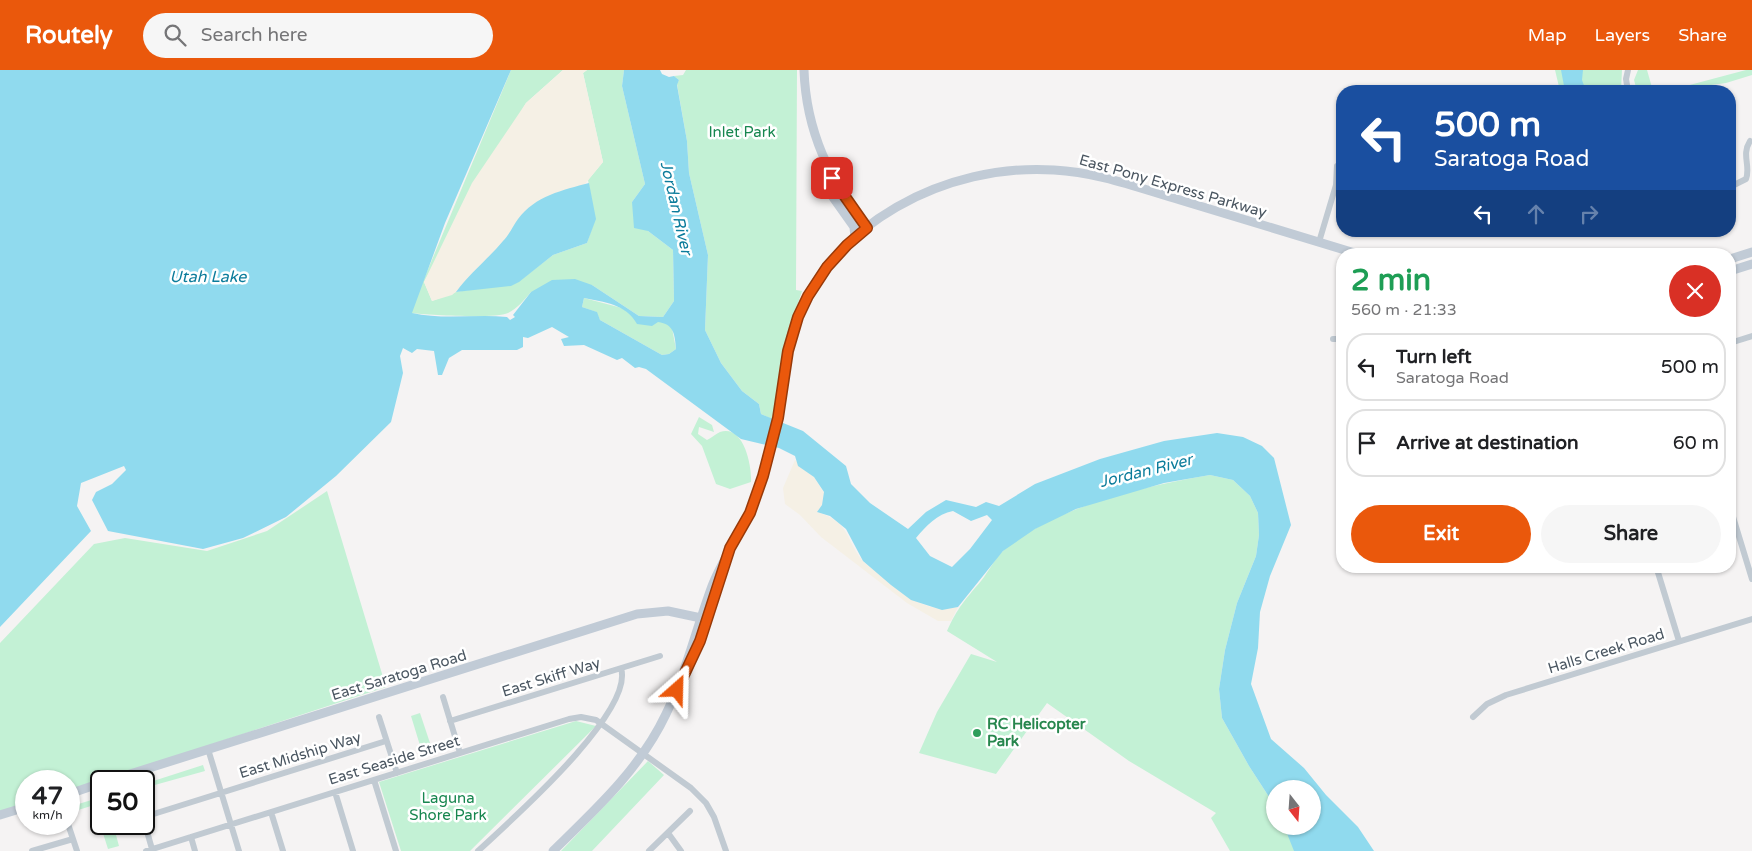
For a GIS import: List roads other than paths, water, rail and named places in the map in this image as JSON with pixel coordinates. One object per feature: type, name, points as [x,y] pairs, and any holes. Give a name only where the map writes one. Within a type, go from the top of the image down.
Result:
[{"type":"main road","points":[[804,70],[810,120],[825,164],[832,196],[853,225],[855,238]]},
{"type":"main road","points":[[825,164],[844,199],[867,228]]},
{"type":"main road","name":"East Pony Express Parkway","points":[[683,675],[719,568],[750,513],[770,451],[778,418],[788,351],[798,317],[821,275],[855,238],[904,203],[950,183],[990,173],[1040,169],[1070,171],[1109,179],[1338,248]]},
{"type":"main road","points":[[1736,257],[1752,252]]},
{"type":"main road","points":[[1736,269],[1752,264]]},
{"type":"main road","name":"East Pony Express Parkway","points":[[552,851],[609,796],[643,755],[665,717],[700,641],[730,548]]},
{"type":"main road","name":"East Saratoga Road","points":[[142,770],[637,614],[668,611],[702,618]]},
{"type":"main road","points":[[0,815],[15,810]]},
{"type":"street","points":[[1627,85],[1628,70]]},
{"type":"street","points":[[1736,184],[1746,179],[1748,173],[1745,153],[1750,141]]},
{"type":"street","points":[[1319,242],[1336,193]]},
{"type":"street","points":[[1736,341],[1752,336]]},
{"type":"street","points":[[1736,527],[1752,579]]},
{"type":"street","points":[[1658,573],[1679,641]]},
{"type":"street","name":"Halls Creek Road","points":[[1473,717],[1487,704],[1506,695],[1752,619]]},
{"type":"street","name":"East Skiff Way","points":[[450,721],[660,656]]},
{"type":"street","points":[[478,851],[589,740],[601,723],[623,682],[621,668]]},
{"type":"street","points":[[443,697],[460,753]]},
{"type":"street","points":[[379,717],[397,772]]},
{"type":"street","name":"East Seaside Street","points":[[149,850],[569,719],[587,718],[601,723],[701,798],[714,817],[726,851]]},
{"type":"street","name":"East Midship Way","points":[[155,813],[386,741]]},
{"type":"street","points":[[208,749],[239,851]]},
{"type":"street","points":[[374,780],[396,851]]},
{"type":"street","points":[[335,792],[353,851]]},
{"type":"street","points":[[649,851],[690,811]]},
{"type":"street","points":[[271,812],[283,851]]},
{"type":"street","points":[[668,832],[681,851]]},
{"type":"street","points":[[72,835],[77,851]]},
{"type":"street","points":[[146,835],[149,850]]},
{"type":"street","points":[[191,837],[195,851]]},
{"type":"street","points":[[32,851],[73,839]]},
{"type":"water","name":"Utah Lake","points":[[0,70],[511,70],[445,223],[412,313],[447,317],[507,317],[510,320],[515,317],[513,315],[531,292],[552,280],[575,279],[592,285],[639,316],[663,317],[674,301],[673,250],[648,231],[634,228],[632,202],[645,184],[622,86],[624,70],[660,70],[662,74],[669,77],[674,76],[679,80],[677,85],[687,141],[689,173],[708,255],[705,330],[721,363],[742,391],[759,404],[761,414],[803,431],[846,466],[851,484],[870,503],[908,529],[926,512],[946,500],[976,507],[986,502],[999,506],[1035,484],[1100,459],[1164,441],[1217,433],[1243,437],[1262,446],[1274,458],[1291,525],[1270,576],[1260,612],[1258,648],[1251,684],[1271,739],[1304,768],[1314,780],[1266,780],[1266,792],[1222,718],[1219,689],[1225,650],[1237,603],[1256,556],[1259,535],[1258,513],[1250,496],[1233,480],[1210,475],[1164,483],[1076,509],[1035,529],[1003,551],[958,607],[942,610],[911,600],[863,561],[846,529],[830,516],[817,512],[822,505],[824,492],[814,477],[798,466],[795,456],[779,448],[741,439],[646,369],[635,368],[622,358],[617,360],[584,345],[564,346],[561,339],[569,337],[552,327],[528,338],[523,337],[523,347],[517,350],[462,350],[449,358],[442,375],[438,375],[434,351],[417,349],[412,353],[403,348],[400,356],[403,373],[391,422],[336,476],[286,517],[243,538],[203,549],[108,531],[92,500],[96,492],[112,484],[126,470],[124,466],[81,483],[77,506],[91,531],[0,627]],"holes":[[[584,298],[607,303],[627,312],[637,324],[652,326],[658,322],[667,325],[673,331],[676,349],[669,354],[662,355],[600,320],[597,312],[582,307]],[[953,511],[971,521],[987,515],[992,520],[970,549],[952,567],[930,556],[916,538],[937,518]]]},
{"type":"water","points":[[1561,70],[1583,70],[1582,80],[1584,85],[1564,85]]},
{"type":"water","points":[[589,183],[596,219],[587,243],[553,255],[519,282],[511,286],[456,292],[505,239],[525,211],[550,195]]},
{"type":"water","name":"Utah Lake","points":[[1321,789],[1358,827],[1374,851],[1294,851],[1288,835],[1321,835]]},
{"type":"place","name":"RC Helicopter Park","points":[[977,733]]},
{"type":"park label","name":"Inlet Park","points":[[742,132]]},
{"type":"park label","name":"Laguna Shore Park","points":[[448,806]]},
{"type":"water label","name":"Jordan River","points":[[676,208]]},
{"type":"water label","name":"Jordan River","points":[[1146,471]]}]
